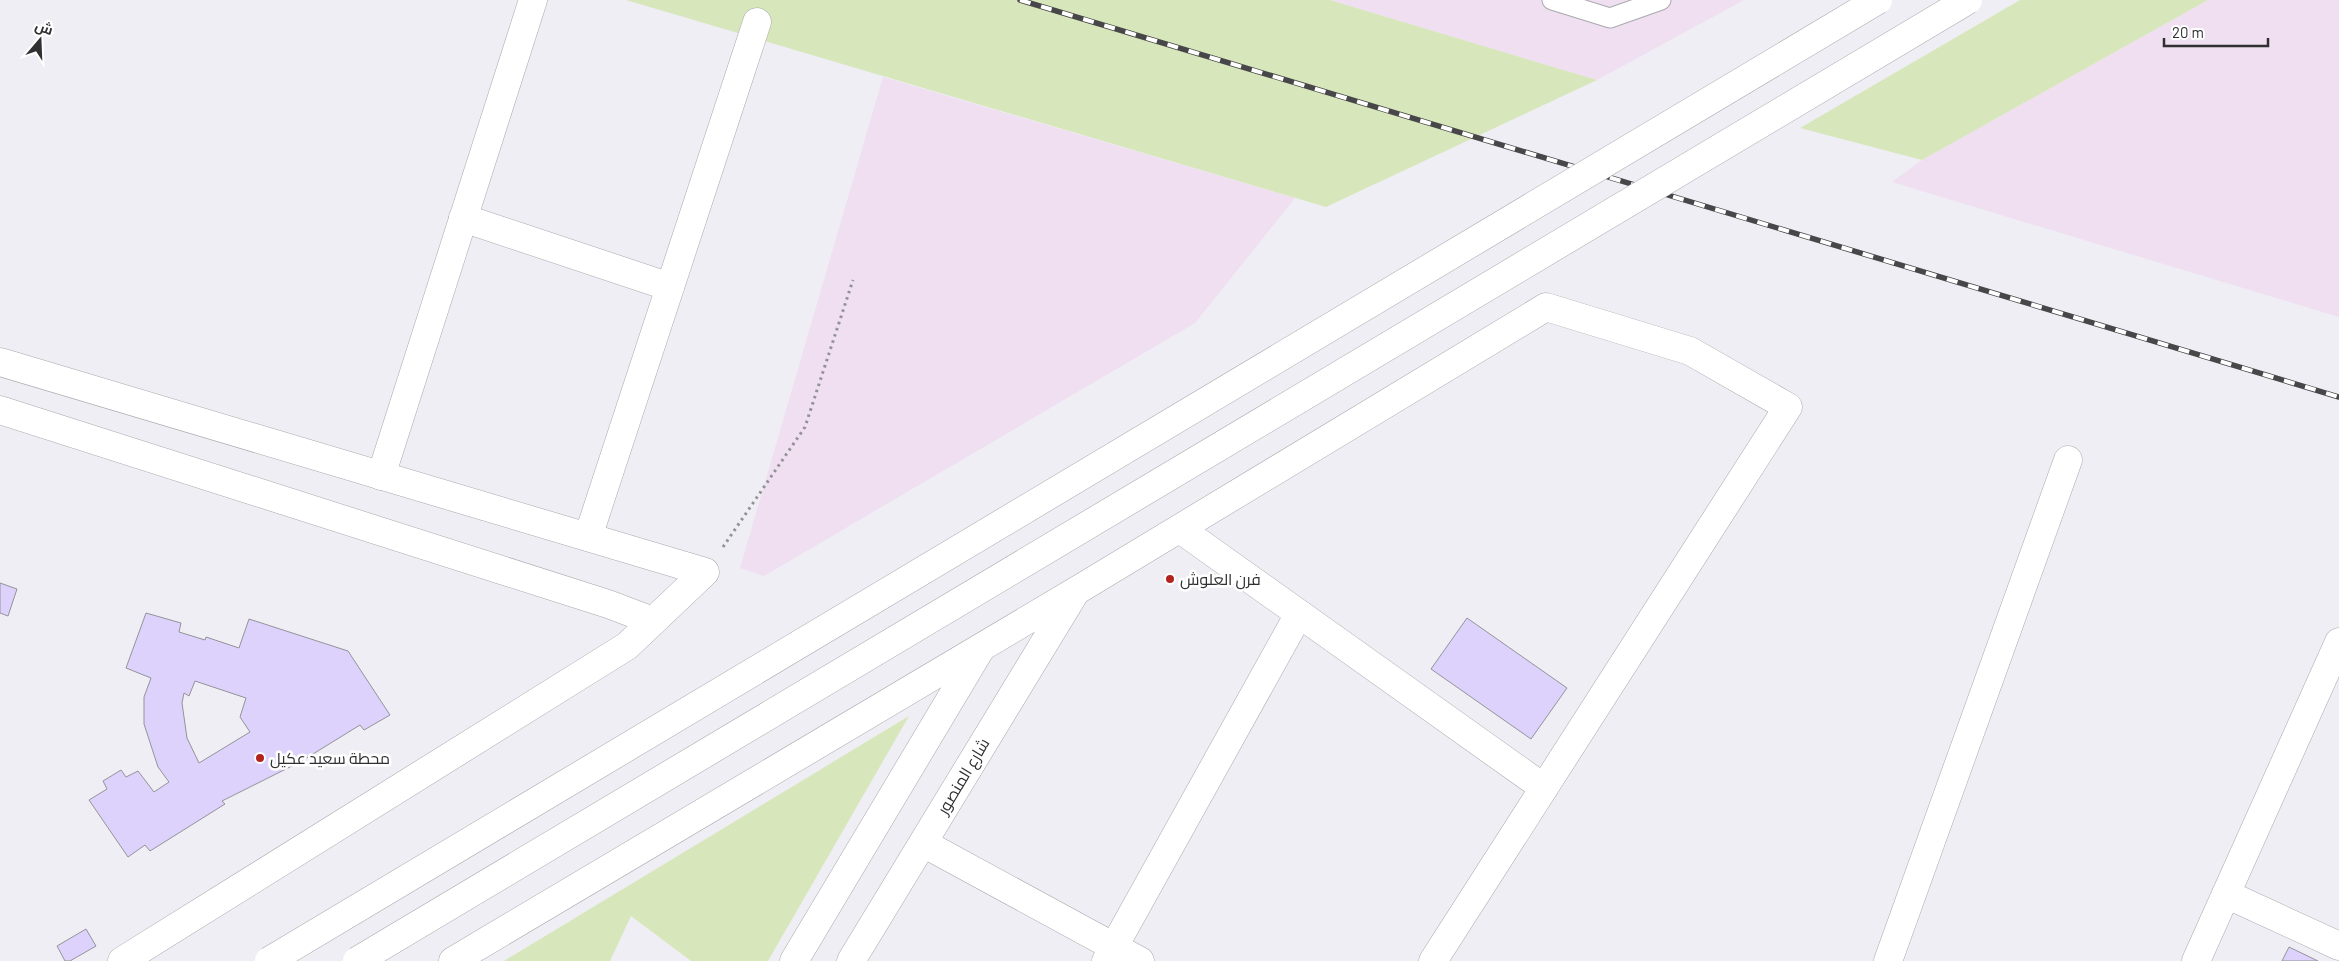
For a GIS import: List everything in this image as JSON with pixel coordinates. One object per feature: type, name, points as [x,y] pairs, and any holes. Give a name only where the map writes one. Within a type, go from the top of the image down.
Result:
[{"type":"street","points":[[381,476],[532,0]]},
{"type":"street","points":[[269,961],[1878,0]]},
{"type":"street","points":[[358,961],[1968,0]]},
{"type":"street","points":[[588,537],[757,22]]},
{"type":"street","points":[[464,218],[670,287]]},
{"type":"street","points":[[453,961],[1180,529],[1546,307],[1690,351],[1788,407],[1433,961]]},
{"type":"street","points":[[0,362],[705,572]]},
{"type":"street","points":[[2,416],[608,604],[653,621]]},
{"type":"street","points":[[1888,961],[2068,460]]},
{"type":"street","points":[[1180,529],[1544,788]]},
{"type":"street","points":[[122,961],[626,646],[705,572]]},
{"type":"street","name":"شارع المنصور","points":[[851,961],[1076,591]]},
{"type":"street","points":[[1110,954],[1299,614]]},
{"type":"street","points":[[2196,961],[2339,642]]},
{"type":"street","points":[[794,961],[981,648]]},
{"type":"street","points":[[923,843],[1110,954],[1140,961]]},
{"type":"street","points":[[2226,894],[2339,946]]},
{"type":"lane","points":[[1552,0],[1610,18],[1661,0]]},
{"type":"path","points":[[705,572],[805,427],[852,280]]},
{"type":"shaded area","points":[[1330,0],[1744,0],[1597,80]]},
{"type":"shaded area","points":[[2208,0],[2339,0],[2339,317],[1892,182],[1922,160]]},
{"type":"shaded area","points":[[883,77],[1295,198],[1195,323],[764,576],[740,568]]},
{"type":"green space","points":[[626,0],[1330,0],[1597,80],[1326,207]]},
{"type":"green space","points":[[2020,0],[2208,0],[1922,160],[1800,128]]},
{"type":"green space","points":[[909,716],[768,961],[691,961],[631,916],[610,961],[504,961]]},
{"type":"building","points":[[0,583],[17,589],[8,616],[0,613]]},
{"type":"building","points":[[146,613],[181,623],[179,632],[205,640],[206,637],[239,648],[249,619],[348,651],[390,715],[364,730],[360,725],[300,762],[222,801],[225,804],[150,851],[145,845],[128,857],[89,800],[107,789],[103,781],[121,770],[126,777],[138,771],[154,792],[169,782],[158,767],[144,724],[144,697],[151,678],[126,668]],"holes":[[[195,681],[246,698],[240,717],[250,732],[199,763],[187,738],[182,703],[184,693],[189,696]]]},
{"type":"building","points":[[1467,618],[1567,688],[1531,739],[1431,669]]},
{"type":"building","points":[[86,929],[96,946],[70,961],[65,961],[57,946]]},
{"type":"building","points":[[2289,947],[2318,961],[2282,961]]},
{"type":"railway","points":[[1020,0],[2339,397]]},
{"type":"place","name":"فرن العلوش","points":[[1170,579]]},
{"type":"place","name":"محطة سعيد عكيل","points":[[260,758]]}]
